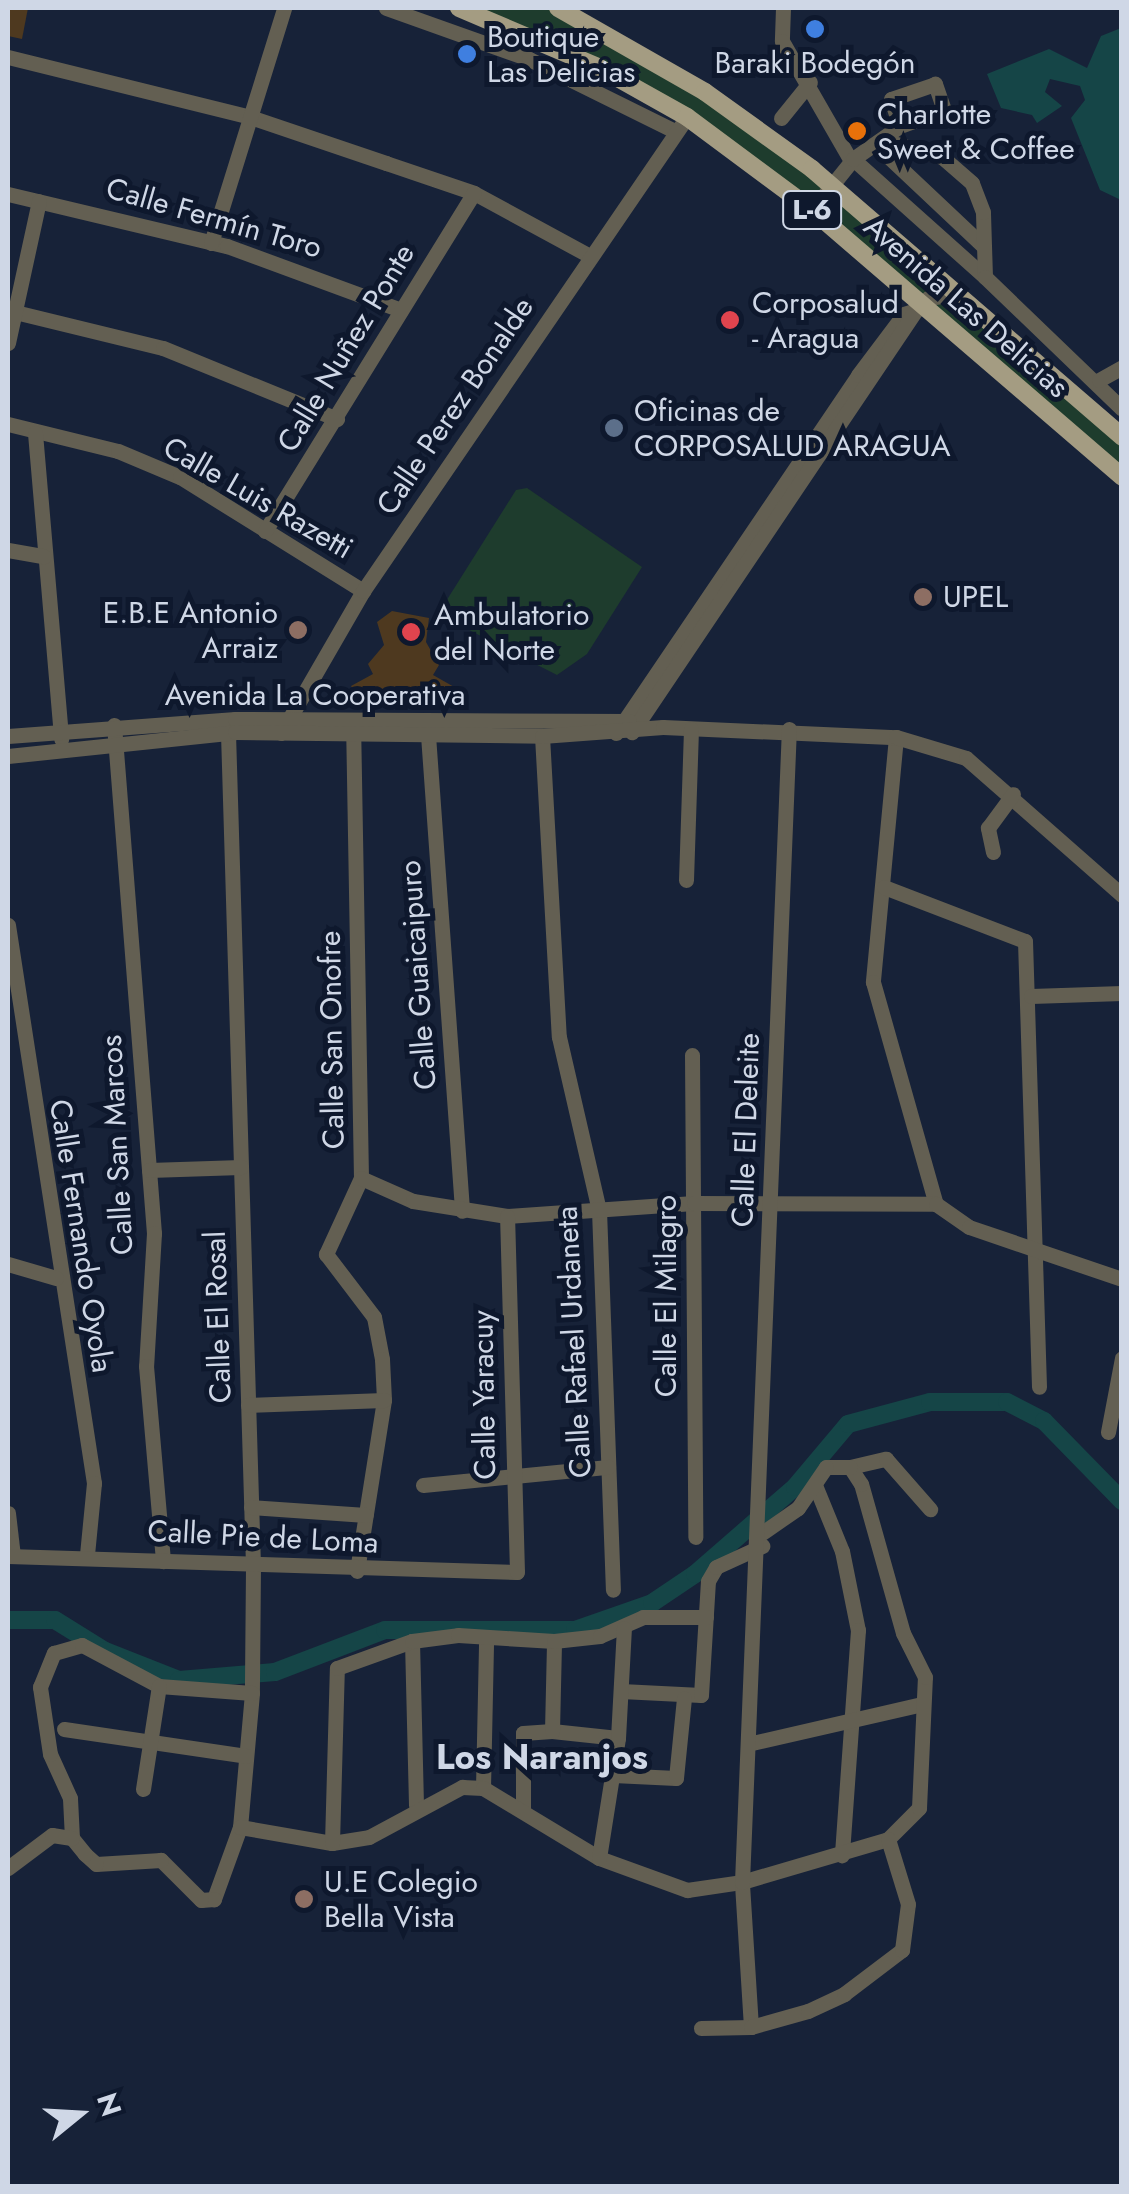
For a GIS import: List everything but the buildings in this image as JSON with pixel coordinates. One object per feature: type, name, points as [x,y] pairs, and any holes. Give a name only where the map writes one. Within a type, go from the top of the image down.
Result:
[{"type":"main road","name":"Avenida Las Delicias","points":[[459,8],[484,12],[681,124],[812,210],[1122,478]]},
{"type":"main road","name":"Avenida Las Delicias","points":[[558,8],[705,92],[832,186],[1122,437]]},
{"type":"street","points":[[211,243],[284,8]]},
{"type":"street","points":[[386,8],[529,59],[681,124]]},
{"type":"street","points":[[783,8],[782,41],[810,82],[831,138],[1098,380],[1122,408]]},
{"type":"street","points":[[8,58],[250,117],[474,193],[590,256]]},
{"type":"street","points":[[781,118],[810,82]]},
{"type":"street","name":"Calle Perez Bonalde","points":[[284,727],[363,592],[681,124]]},
{"type":"street","points":[[812,210],[852,160],[900,126]]},
{"type":"street","points":[[880,142],[983,246]]},
{"type":"street","points":[[880,142],[942,156],[972,182],[983,212],[985,277]]},
{"type":"street","name":"Calle Nuñez Ponte","points":[[265,531],[474,193]]},
{"type":"street","name":"Calle Fermín Toro","points":[[8,194],[211,243],[401,310]]},
{"type":"street","points":[[8,343],[39,201]]},
{"type":"street","points":[[628,727],[922,305],[927,270]]},
{"type":"street","points":[[922,305],[956,294]]},
{"type":"street","points":[[15,312],[163,348],[337,419]]},
{"type":"street","points":[[1098,380],[1122,367]]},
{"type":"street","name":"Calle Luis Razetti","points":[[8,424],[164,470],[363,592]]},
{"type":"street","points":[[35,433],[62,748]]},
{"type":"street","points":[[8,550],[43,556]]},
{"type":"street","name":"Avenida La Cooperativa","points":[[8,736],[60,728],[114,733],[228,733],[284,727]]},
{"type":"street","name":"Avenida La Cooperativa","points":[[8,756],[62,748],[114,733],[284,727],[789,729],[896,737],[966,758],[1013,794],[1122,894]]},
{"type":"street","name":"Avenida La Cooperativa","points":[[354,727],[428,735],[542,736],[628,727]]},
{"type":"street","name":"Calle San Onofre","points":[[354,727],[362,1178],[326,1254],[374,1317],[384,1400],[357,1571]]},
{"type":"street","points":[[686,880],[691,729]]},
{"type":"street","name":"Calle El Deleite","points":[[751,2026],[742,1882],[761,1529],[789,729]]},
{"type":"street","name":"Calle San Marcos","points":[[114,733],[154,1233],[146,1366],[163,1561]]},
{"type":"street","name":"Calle El Rosal","points":[[72,1838],[96,1864],[161,1860],[201,1900],[220,1896],[240,1827],[252,1681],[253,1568],[228,733]]},
{"type":"street","name":"Calle Guaicaipuro","points":[[428,735],[462,1210]]},
{"type":"street","name":"Calle Rafael Urdaneta","points":[[542,736],[559,1037],[598,1210],[613,1590]]},
{"type":"street","points":[[896,737],[884,887],[872,934],[873,982],[936,1204]]},
{"type":"street","points":[[993,852],[988,828],[1013,794]]},
{"type":"street","points":[[884,887],[1026,942],[1031,996],[1039,1387]]},
{"type":"street","name":"Calle Fernando Oyola","points":[[8,924],[56,1278],[94,1483],[87,1555]]},
{"type":"street","points":[[1031,996],[1122,993]]},
{"type":"street","name":"Calle El Milagro","points":[[692,1055],[695,1537]]},
{"type":"street","points":[[149,1170],[241,1166]]},
{"type":"street","points":[[362,1178],[462,1210],[507,1216],[694,1203],[936,1204],[1038,1252],[1122,1279]]},
{"type":"street","name":"Calle Yaracuy","points":[[507,1216],[517,1572]]},
{"type":"street","points":[[8,1264],[56,1278]]},
{"type":"street","points":[[1108,1432],[1122,1358]]},
{"type":"street","points":[[248,1405],[384,1400]]},
{"type":"street","points":[[621,1691],[684,1698],[703,1694],[706,1617],[716,1566],[816,1485],[826,1467],[850,1467],[886,1459],[930,1509]]},
{"type":"street","points":[[423,1485],[608,1467]]},
{"type":"street","points":[[240,1827],[332,1843],[369,1837],[416,1806],[462,1787],[482,1788],[599,1858],[668,1889],[742,1882],[842,1856],[888,1839],[919,1808],[925,1677],[850,1467]]},
{"type":"street","points":[[816,1485],[842,1551],[858,1630],[842,1856]]},
{"type":"street","points":[[251,1506],[366,1515]]},
{"type":"street","points":[[8,1514],[10,1556]]},
{"type":"street","name":"Calle Pie de Loma","points":[[10,1556],[87,1555],[253,1568],[517,1572]]},
{"type":"street","points":[[332,1843],[336,1668],[412,1640],[554,1641],[624,1628],[662,1614],[706,1617]]},
{"type":"street","points":[[599,1858],[618,1738],[624,1628]]},
{"type":"street","points":[[482,1788],[486,1639]]},
{"type":"street","points":[[412,1640],[416,1806]]},
{"type":"street","points":[[552,1731],[554,1641]]},
{"type":"street","points":[[8,1868],[52,1835],[72,1838],[70,1798],[50,1754],[40,1686],[49,1662],[82,1645],[159,1686],[252,1681]]},
{"type":"street","points":[[143,1789],[159,1686]]},
{"type":"street","points":[[613,1775],[676,1778],[684,1698]]},
{"type":"street","points":[[752,1743],[922,1704]]},
{"type":"street","points":[[64,1729],[246,1756]]},
{"type":"street","points":[[524,1810],[523,1732],[618,1738]]},
{"type":"street","points":[[702,2028],[751,2026],[844,1994],[902,1950],[908,1904],[888,1839]]},
{"type":"shaded area","points":[[459,8],[558,8],[812,169],[1121,437],[1121,477],[687,117]]},
{"type":"shaded area","points":[[1122,28],[1121,200],[1100,190],[1071,118],[1085,100],[1080,86],[1050,79],[1045,92],[1062,106],[1037,123],[1032,115],[1001,108],[987,74],[1049,49],[1087,68],[1101,36]]},
{"type":"shaded area","points":[[527,488],[642,567],[587,654],[557,675],[438,614],[516,490]]},
{"type":"waterway","points":[[8,1620],[55,1620],[105,1651],[179,1680],[275,1672],[385,1630],[575,1630],[652,1603],[695,1574],[795,1487],[848,1424],[930,1402],[1007,1402],[1044,1421],[1122,1501]]},
{"type":"place","name":"Baraki Bodegón","points":[[815,29]]},
{"type":"place","name":"Boutique Las Delicias","points":[[467,54]]},
{"type":"place","name":"Charlotte Sweet & Coffee","points":[[857,131]]},
{"type":"place","name":"Corposalud - Aragua","points":[[730,320]]},
{"type":"place","name":"Oficinas de CORPOSALUD ARAGUA","points":[[614,428]]},
{"type":"place","name":"UPEL","points":[[923,597]]},
{"type":"place","name":"E.B.E Antonio Arraiz","points":[[298,630]]},
{"type":"place","name":"Ambulatorio del Norte","points":[[411,632]]},
{"type":"place","name":"U.E Colegio Bella Vista","points":[[304,1899]]},
{"type":"district","name":"Los Naranjos","points":[[542,1757]]}]
